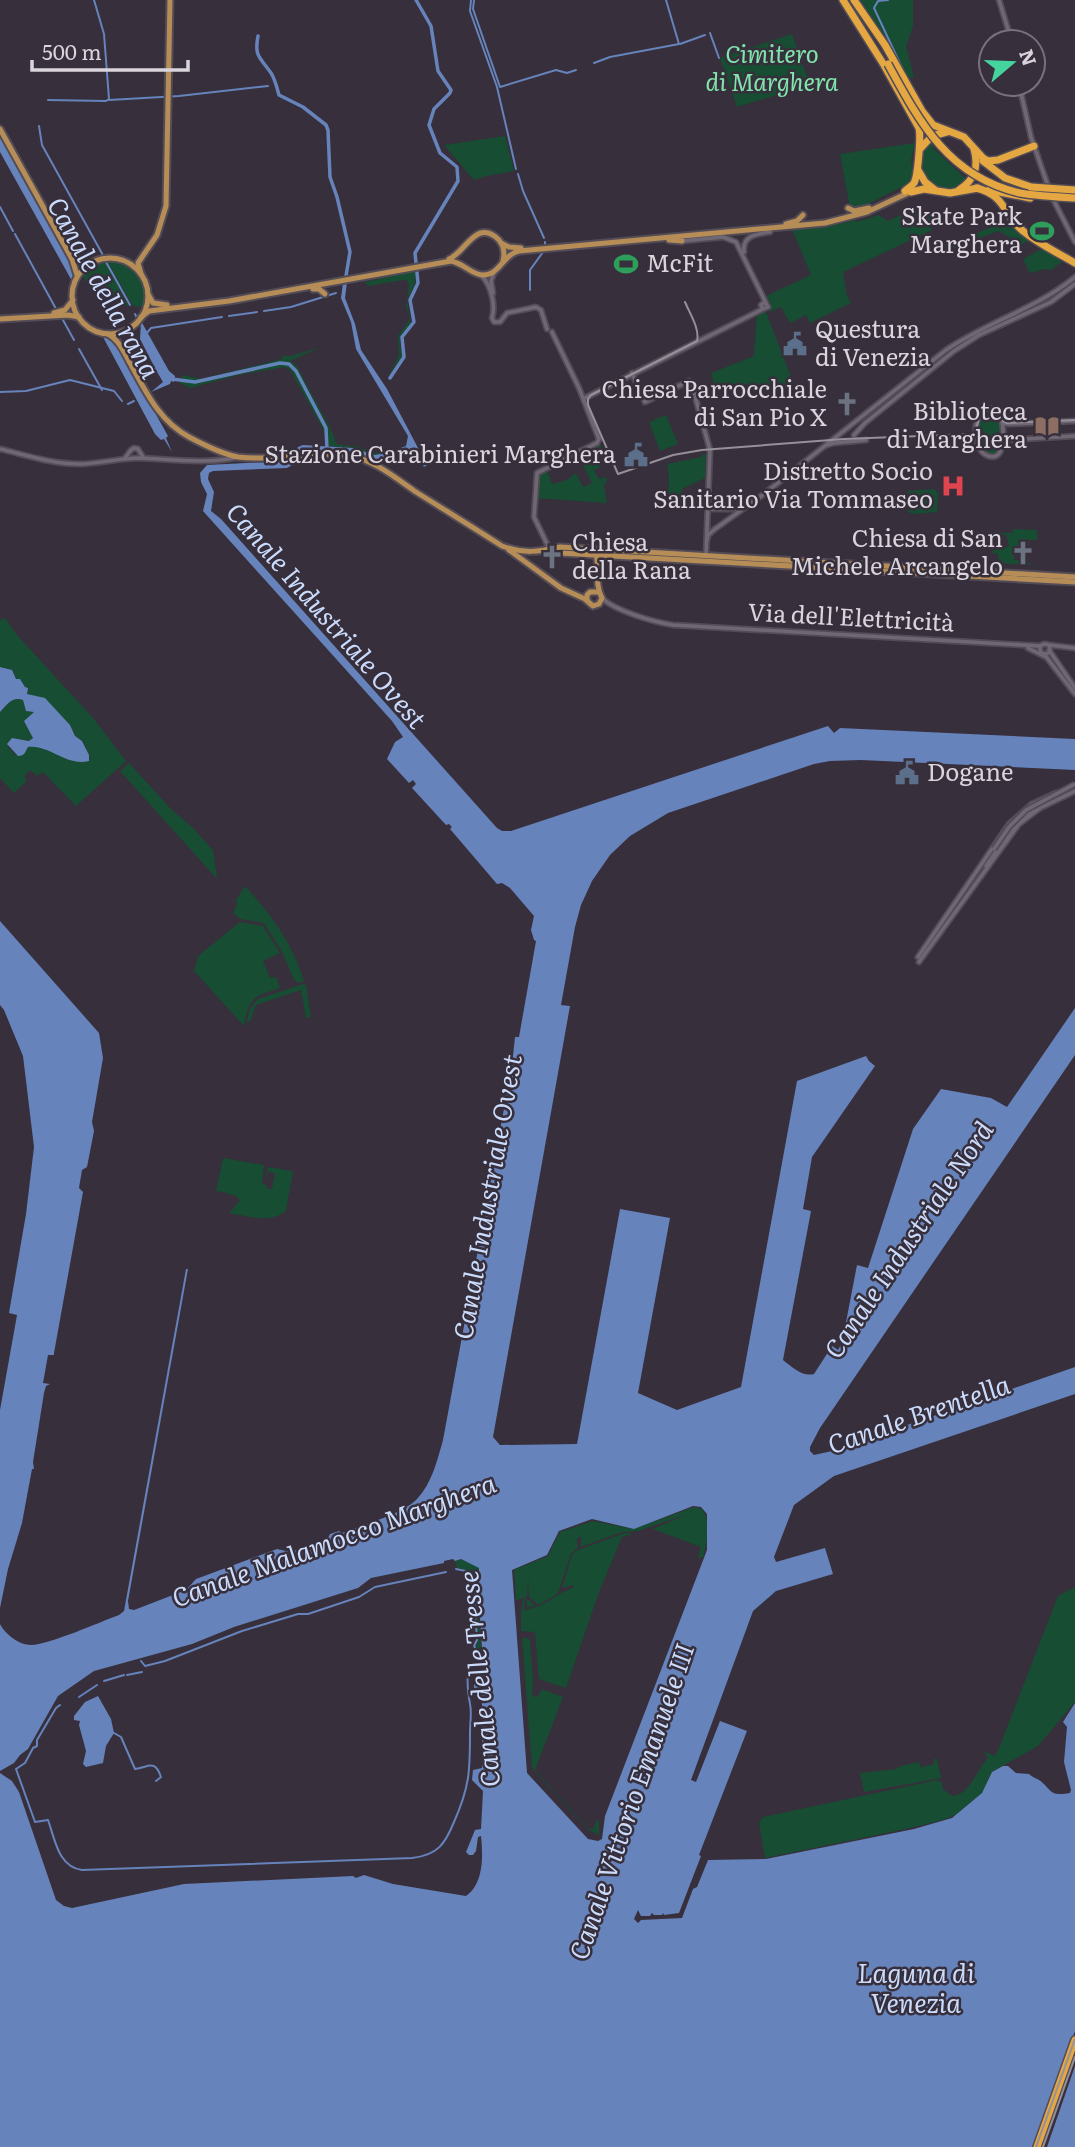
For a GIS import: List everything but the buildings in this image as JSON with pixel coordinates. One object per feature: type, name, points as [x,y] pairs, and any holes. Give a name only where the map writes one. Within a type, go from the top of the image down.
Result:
[{"type":"highway","points":[[846,0],[918,126],[921,137],[917,166],[914,182],[908,191]]},
{"type":"highway","points":[[846,0],[890,63],[924,121],[943,146],[958,160],[1007,185],[1075,196]]},
{"type":"highway","points":[[846,0],[885,45],[928,120],[936,127],[964,137],[983,158],[990,161],[1034,146]]},
{"type":"highway","points":[[918,152],[932,136],[948,132]]},
{"type":"highway","points":[[973,146],[982,160],[1013,181],[1075,196]]},
{"type":"highway","points":[[957,191],[968,183],[975,172],[977,162],[973,146]]},
{"type":"highway","points":[[917,166],[925,182],[936,190]]},
{"type":"highway","points":[[908,191],[924,189],[946,193],[976,188],[1030,198],[1075,196]]},
{"type":"highway","points":[[976,188],[997,197],[1026,233],[1075,263]]},
{"type":"highway","points":[[1038,2147],[1075,2040]]},
{"type":"highway","points":[[1038,2147],[1075,2047]]},
{"type":"main road","points":[[170,0],[166,200],[157,235],[138,266],[151,301],[155,304],[173,305],[230,298],[451,261],[480,275],[494,272],[509,255],[519,251],[655,239],[836,218],[869,208],[908,191]]},
{"type":"main road","points":[[0,129],[77,270],[73,300],[79,317],[87,326],[115,338],[154,406],[166,420],[190,437],[236,456],[303,454],[345,456],[364,461],[502,546],[561,588],[587,600],[591,606],[596,596],[597,557]]},
{"type":"main road","points":[[420,265],[457,256],[470,238],[481,234],[491,235],[514,248],[825,223],[875,209],[908,191]]},
{"type":"main road","points":[[848,208],[854,211],[869,208]]},
{"type":"main road","points":[[770,233],[797,221],[803,215]]},
{"type":"main road","points":[[72,259],[78,264],[90,265],[109,259],[135,259],[142,253],[163,219]]},
{"type":"main road","points":[[655,239],[682,241]]},
{"type":"main road","points":[[501,243],[503,261]]},
{"type":"main road","points":[[464,248],[464,261],[469,269]]},
{"type":"main road","points":[[124,261],[141,274]]},
{"type":"main road","points":[[77,278],[90,265]]},
{"type":"main road","points":[[108,334],[125,330],[155,310],[212,304],[345,278]]},
{"type":"main road","points":[[272,293],[316,289],[325,294]]},
{"type":"main road","points":[[141,317],[148,294]]},
{"type":"main road","points":[[0,318],[58,313],[67,309],[73,300]]},
{"type":"main road","points":[[0,318],[68,315],[79,317]]},
{"type":"main road","points":[[123,349],[121,339],[125,330]]},
{"type":"main road","points":[[502,546],[514,550],[541,552],[560,550],[1075,580]]},
{"type":"main road","points":[[560,550],[597,557],[603,554],[705,558]]},
{"type":"main road","points":[[575,594],[596,596]]},
{"type":"main road","points":[[587,600],[596,596]]},
{"type":"street","points":[[999,0],[1008,28]]},
{"type":"street","points":[[1022,98],[1034,146],[1055,205],[1075,242]]},
{"type":"street","points":[[584,396],[762,305],[744,250],[745,242],[751,235],[770,233]]},
{"type":"street","points":[[682,241],[723,237],[732,240],[740,248],[752,273]]},
{"type":"street","points":[[494,272],[491,284],[497,312]]},
{"type":"street","points":[[480,275],[488,285],[497,312],[503,318]]},
{"type":"street","points":[[707,540],[708,535],[715,529],[962,342],[1052,295],[1075,277]]},
{"type":"street","points":[[994,326],[1047,304],[1075,284]]},
{"type":"street","points":[[497,312],[491,317],[494,322],[500,322],[509,313],[528,308],[536,307],[541,310],[584,396],[585,406],[598,436],[598,442],[545,468],[536,476],[534,517],[551,550]]},
{"type":"street","points":[[854,441],[857,430],[962,342]]},
{"type":"street","points":[[632,373],[645,402],[689,382],[710,446],[705,558]]},
{"type":"street","points":[[988,408],[998,412],[1003,422],[1003,442],[999,453],[986,455],[979,448],[975,430],[978,416],[988,408]]},
{"type":"street","points":[[1003,422],[1075,421]]},
{"type":"street","points":[[824,447],[838,442],[866,440],[845,430]]},
{"type":"street","points":[[838,442],[840,434]]},
{"type":"street","points":[[1003,442],[1075,436]]},
{"type":"street","points":[[120,461],[134,448],[149,460]]},
{"type":"street","points":[[0,449],[68,463],[135,458],[233,459],[236,456]]},
{"type":"street","points":[[135,458],[140,452]]},
{"type":"street","points":[[129,453],[135,458]]},
{"type":"street","points":[[708,509],[746,508]]},
{"type":"street","points":[[547,544],[560,550]]},
{"type":"street","points":[[541,552],[546,549],[547,544]]},
{"type":"street","name":"Via dell'Elettricità","points":[[596,596],[610,604],[667,624],[1049,648]]},
{"type":"street","points":[[1007,645],[1030,648],[1051,659]]},
{"type":"street","points":[[1040,648],[1075,688]]},
{"type":"street","points":[[1049,648],[1051,659],[1075,694]]},
{"type":"street","points":[[1044,654],[1049,648],[1075,648]]},
{"type":"street","points":[[918,959],[927,953],[1009,827],[1026,810],[1075,788]]},
{"type":"street","points":[[978,875],[1028,816],[1075,788]]},
{"type":"street","points":[[978,875],[1005,830],[1023,810],[1049,795],[1075,788]]},
{"type":"green space","points":[[860,0],[913,0],[913,26],[906,47],[914,77],[908,78],[895,51]]},
{"type":"green space","name":"Cimitero di Marghera","points":[[792,34],[810,85],[737,107],[720,58]]},
{"type":"green space","points":[[505,136],[514,171],[474,180],[444,145]]},
{"type":"green space","points":[[940,137],[933,144],[933,148],[966,179],[953,188],[941,189],[931,184],[920,167],[921,156],[927,145]]},
{"type":"green space","points":[[915,143],[911,160],[911,182],[874,201],[850,208],[840,154]]},
{"type":"green space","points":[[912,210],[924,214],[930,212],[935,225],[931,227],[932,230],[843,272],[847,296],[851,303],[810,323],[806,315],[790,323],[781,307],[770,312],[771,304],[766,296],[811,275],[792,229],[825,227],[879,215],[888,221]]},
{"type":"green space","points":[[1004,222],[1030,239],[1020,246],[998,231],[949,250],[947,245]]},
{"type":"green space","points":[[1043,248],[1062,262],[1051,270],[1030,273],[1023,259]]},
{"type":"green space","points":[[105,261],[129,306],[120,305],[110,296],[91,290],[82,275],[92,266]]},
{"type":"green space","points":[[107,261],[125,265],[137,275],[144,289],[144,307],[133,306]]},
{"type":"green space","points":[[415,271],[415,284],[407,300],[411,325],[401,336],[402,356],[388,377],[399,355],[398,336],[410,319],[406,306],[409,284],[403,280],[368,286],[365,282]]},
{"type":"green space","points":[[766,312],[795,387],[788,389],[787,386],[714,385],[711,373],[754,356],[757,313]]},
{"type":"green space","points":[[321,347],[290,361],[297,366],[336,444],[359,447],[375,453],[395,451],[375,455],[357,448],[329,446],[322,427],[290,370],[285,367],[238,375],[190,388],[180,383],[183,375],[201,379]]},
{"type":"green space","points":[[992,411],[999,419],[1002,435],[999,451],[993,455],[982,451],[978,432],[984,413]]},
{"type":"green space","points":[[666,415],[678,444],[660,451],[649,422]]},
{"type":"green space","points":[[600,444],[603,451],[597,454],[602,466],[594,470],[599,479],[606,477],[604,486],[607,503],[536,498],[539,474],[547,470],[552,484],[567,480],[576,473],[583,487],[592,483],[578,455]]},
{"type":"green space","points":[[703,454],[708,456],[705,478],[682,489],[681,506],[668,506],[667,464],[701,457]]},
{"type":"green space","points":[[934,489],[938,493],[937,512],[908,512],[908,491]]},
{"type":"green space","points":[[1013,529],[1037,530],[1037,540],[1028,540],[1028,546],[1033,547],[1032,555],[1018,545],[1019,553],[1014,554],[1014,560],[1018,560],[1021,554],[1031,565],[999,563],[998,554],[991,553],[1009,546],[1006,534],[994,537],[992,542],[992,532],[1012,533]]},
{"type":"green space","points":[[5,618],[16,634],[93,718],[126,761],[76,806],[43,772],[37,776],[30,770],[24,776],[27,781],[14,793],[0,778],[0,712],[16,699],[23,700],[26,711],[34,712],[24,721],[32,739],[12,738],[8,743],[8,747],[16,755],[25,753],[28,747],[36,747],[74,760],[90,759],[83,741],[75,736],[70,725],[46,700],[27,694],[28,689],[16,679],[12,670],[0,667],[0,620]]},
{"type":"green space","points":[[129,763],[213,850],[217,879],[120,771]]},
{"type":"green space","points":[[245,886],[280,930],[294,954],[304,981],[298,983],[294,980],[282,952],[264,923],[240,919],[233,913],[236,900]]},
{"type":"green space","points":[[240,922],[263,926],[280,953],[263,961],[270,978],[276,977],[280,988],[258,996],[250,1004],[244,1026],[194,971],[198,956]]},
{"type":"green space","points":[[306,985],[311,1017],[306,1018],[301,990],[256,1005],[250,1022],[246,1024],[250,1008],[258,999]]},
{"type":"green space","points":[[223,1158],[264,1165],[262,1183],[266,1188],[272,1189],[275,1173],[269,1172],[266,1181],[268,1167],[293,1171],[286,1211],[266,1218],[229,1213],[240,1200],[236,1196],[216,1192]]},
{"type":"green space","points":[[694,1507],[702,1509],[707,1519],[703,1557],[698,1558],[701,1547],[653,1529],[687,1514],[638,1531],[622,1532],[581,1547],[579,1537],[578,1548],[571,1554],[556,1595],[538,1605],[529,1597],[528,1578],[527,1597],[516,1600],[514,1570],[548,1556],[560,1532],[593,1521],[634,1529]]},
{"type":"green space","points":[[625,1533],[633,1534],[622,1537],[599,1592],[566,1688],[539,1679],[535,1632],[521,1631],[523,1599],[529,1600],[535,1606],[527,1607],[526,1600],[524,1610],[544,1603],[573,1588],[574,1585],[562,1588],[572,1555],[578,1550]]},
{"type":"green space","points":[[461,1559],[479,1567],[477,1576],[482,1664],[478,1663],[478,1649],[475,1647],[478,1643],[473,1576],[468,1571],[457,1568],[455,1561]]},
{"type":"green space","points":[[1075,1587],[1075,1702],[1038,1746],[992,1772],[982,1793],[957,1814],[943,1820],[765,1858],[759,1823],[763,1817],[937,1780],[941,1780],[943,1789],[952,1796],[964,1791],[988,1758],[983,1751],[995,1756],[999,1748],[1058,1596]]},
{"type":"green space","points":[[522,1638],[530,1640],[532,1696],[537,1697],[542,1689],[563,1697],[535,1770],[589,1829],[593,1829],[597,1820],[599,1821],[599,1835],[589,1830],[532,1768]]},
{"type":"green space","points":[[934,1759],[937,1759],[941,1778],[864,1792],[860,1773],[897,1769],[919,1762],[922,1771],[922,1767],[934,1764]]},
{"type":"water","points":[[0,136],[75,269],[72,281],[0,152]]},
{"type":"water","points":[[347,282],[345,298],[361,350],[387,389],[427,465],[424,467],[415,454],[408,452],[400,455],[398,449],[406,446],[408,436],[356,349],[351,322],[341,298],[343,283]]},
{"type":"water","points":[[141,321],[169,371],[175,376],[174,382],[171,381],[170,384],[151,392],[163,382],[156,370],[148,373],[146,371],[154,366],[140,339]]},
{"type":"water","points":[[103,337],[115,341],[168,436],[166,438],[172,452],[164,439],[161,440],[155,434]]},
{"type":"water","points":[[298,447],[353,448],[375,455],[395,451],[396,456],[376,462],[353,454],[303,451],[296,463],[287,468],[213,471],[209,473],[208,479],[214,492],[211,511],[502,831],[511,831],[828,726],[834,733],[840,728],[1075,739],[1075,770],[861,760],[814,764],[668,813],[630,836],[610,855],[592,881],[575,927],[561,1005],[570,1006],[493,1437],[500,1445],[577,1444],[620,1209],[670,1218],[638,1393],[677,1410],[741,1387],[797,1081],[866,1056],[875,1066],[812,1157],[803,1209],[811,1211],[783,1360],[801,1373],[814,1374],[832,1346],[838,1350],[842,1343],[857,1265],[868,1268],[913,1129],[941,1089],[991,1098],[1007,1107],[1075,1008],[1075,1055],[820,1428],[810,1451],[814,1455],[832,1451],[1075,1367],[1075,1394],[834,1476],[794,1505],[774,1557],[776,1562],[825,1548],[833,1574],[776,1591],[753,1611],[691,1780],[696,1782],[720,1721],[747,1731],[679,1913],[652,1913],[650,1916],[641,1916],[638,1910],[634,1919],[638,1923],[641,1920],[682,1918],[708,1860],[766,1859],[914,1829],[952,1818],[982,1793],[992,1772],[1003,1766],[1008,1766],[1016,1773],[1029,1774],[1054,1793],[1070,1793],[1064,1762],[1067,1727],[1063,1722],[1075,1703],[1075,2147],[0,2147],[0,1773],[12,1781],[19,1792],[56,1900],[72,1908],[184,1884],[353,1876],[356,1878],[364,1875],[393,1884],[466,1896],[476,1884],[481,1869],[481,1836],[478,1837],[473,1855],[466,1852],[475,1830],[481,1829],[483,1791],[472,1780],[473,1770],[482,1768],[482,1694],[474,1694],[474,1680],[482,1680],[483,1662],[477,1576],[479,1568],[461,1559],[371,1578],[358,1588],[234,1627],[192,1644],[94,1671],[58,1696],[28,1749],[14,1763],[0,1771],[0,1624],[13,1638],[31,1645],[74,1633],[124,1611],[186,1269],[128,1601],[129,1609],[134,1610],[186,1590],[196,1579],[277,1549],[291,1552],[328,1538],[330,1534],[339,1531],[342,1533],[402,1510],[417,1499],[427,1486],[443,1440],[515,1037],[519,1037],[536,941],[531,930],[534,916],[510,888],[502,883],[497,884],[450,829],[452,827],[446,825],[412,788],[416,784],[413,780],[409,783],[387,759],[395,742],[403,737],[392,721],[203,511],[207,494],[200,473],[207,465],[289,461]],"holes":[[[693,1506],[701,1507],[707,1514],[707,1550],[605,1816],[602,1839],[588,1839],[527,1773],[512,1570],[547,1555],[559,1531],[592,1519],[634,1529]]]},
{"type":"water","points":[[0,667],[12,670],[16,679],[20,679],[28,688],[27,694],[45,698],[82,741],[89,761],[73,761],[36,747],[28,747],[18,756],[7,744],[12,738],[29,741],[33,738],[24,721],[34,712],[26,711],[23,700],[16,699],[0,712]]},
{"type":"water","points":[[0,921],[99,1033],[103,1058],[92,1122],[94,1131],[87,1167],[82,1170],[79,1188],[83,1192],[54,1355],[48,1355],[43,1383],[50,1384],[46,1386],[44,1393],[34,1469],[0,1608],[0,1410],[17,1315],[9,1313],[34,1147],[23,1056],[0,1005]]},
{"type":"water","points":[[98,1696],[111,1719],[114,1733],[106,1746],[103,1763],[86,1767],[83,1764],[86,1751],[80,1721],[74,1720],[74,1716],[85,1702]]},
{"type":"pier","points":[[1075,2031],[1075,2066],[1047,2147],[1034,2147]]},
{"type":"waterway","points":[[48,100],[109,99],[104,34],[94,0]]},
{"type":"waterway","points":[[390,378],[404,357],[402,337],[414,322],[410,300],[418,283],[415,253],[458,181],[457,167],[440,153],[429,125],[434,109],[451,90],[438,71],[431,26],[416,0]]},
{"type":"waterway","points":[[471,0],[470,11],[497,87],[516,169]]},
{"type":"waterway","points":[[474,0],[473,9],[500,87],[556,70],[567,73],[576,70]]},
{"type":"waterway","points":[[594,63],[610,57],[679,44],[666,0]]},
{"type":"waterway","points":[[888,0],[878,1],[874,8],[904,72]]},
{"type":"waterway","points":[[710,33],[719,58]]},
{"type":"waterway","points":[[680,44],[705,35]]},
{"type":"waterway","points":[[258,36],[257,53],[272,75],[279,95],[303,107],[326,125],[328,130],[330,177],[350,252],[345,282]]},
{"type":"waterway","points":[[109,100],[179,96],[268,86]]},
{"type":"waterway","name":"Canale della rana","points":[[39,126],[42,145],[104,257]]},
{"type":"waterway","points":[[518,174],[544,238]]},
{"type":"waterway","points":[[0,207],[13,231]]},
{"type":"waterway","points":[[15,234],[55,307]]},
{"type":"waterway","points":[[530,290],[530,270],[543,252]]},
{"type":"waterway","name":"Canale della rana","points":[[106,262],[130,305]]},
{"type":"waterway","points":[[264,311],[291,307],[336,293]]},
{"type":"waterway","points":[[229,316],[257,312]]},
{"type":"waterway","name":"Canale della rana","points":[[135,314],[137,318]]},
{"type":"waterway","name":"Canale della rana","points":[[146,334],[151,328],[222,317]]},
{"type":"waterway","points":[[63,320],[74,340]]},
{"type":"waterway","points":[[79,349],[102,390]]},
{"type":"waterway","name":"Canale della rana","points":[[172,379],[195,382],[280,363],[289,364],[296,371],[326,428],[327,449]]},
{"type":"waterway","points":[[0,392],[26,391],[70,380],[114,391],[122,401]]},
{"type":"waterway","points":[[128,404],[134,401]]},
{"type":"waterway","name":"Canale delle Tresse","points":[[456,1569],[473,1576],[477,1640],[474,1646],[478,1663],[475,1665]]},
{"type":"waterway","name":"Canale delle Tresse","points":[[141,1661],[145,1666],[165,1661],[242,1631],[359,1597],[375,1587],[446,1572]]},
{"type":"waterway","name":"Canale delle Tresse","points":[[60,1705],[37,1740],[37,1746],[33,1748],[25,1763],[16,1769],[35,1822],[48,1820],[59,1851],[74,1868],[82,1870],[412,1858],[428,1854],[444,1842],[463,1798],[470,1757],[471,1710],[467,1681],[469,1667]]},
{"type":"waterway","points":[[127,1675],[142,1672]]},
{"type":"waterway","points":[[104,1681],[124,1675]]},
{"type":"waterway","points":[[79,1697],[97,1685]]},
{"type":"waterway","points":[[114,1733],[121,1737],[135,1769],[151,1766],[156,1768],[161,1777],[156,1781]]},
{"type":"tram line","points":[[685,302],[696,327],[697,341],[591,395],[588,399],[588,405],[618,474],[673,455],[702,450],[844,439],[971,434],[976,430],[980,414],[988,410],[997,412],[1007,423],[1075,420]]},
{"type":"tram line","points":[[1036,2147],[1075,2039]]},
{"type":"railway","points":[[1043,2147],[1075,2057]]},
{"type":"place","name":"Skate Park Marghera","points":[[1042,231]]},
{"type":"place","name":"McFit","points":[[626,264]]},
{"type":"place","name":"Questura di Venezia","points":[[795,344]]},
{"type":"place","name":"Chiesa Parrocchiale di San Pio X","points":[[847,404]]},
{"type":"place","name":"Biblioteca di Marghera","points":[[1047,426]]},
{"type":"place","name":"Stazione Carabinieri Marghera","points":[[636,455]]},
{"type":"place","name":"Distretto Socio Sanitario Via Tommaseo","points":[[953,486]]},
{"type":"place","name":"Chiesa di San Michele Arcangelo","points":[[1023,553]]},
{"type":"place","name":"Chiesa della Rana","points":[[552,557]]},
{"type":"place","name":"Dogane","points":[[907,773]]},
{"type":"water label","name":"Canale Industriale Ovest","points":[[326,616]]},
{"type":"water label","name":"Canale Industriale Ovest","points":[[488,1197]]},
{"type":"water label","name":"Canale Industriale Nord","points":[[909,1240]]},
{"type":"water label","name":"Canale Brentella","points":[[919,1415]]},
{"type":"water label","name":"Canale Malamocco Marghera","points":[[334,1541]]},
{"type":"water label","name":"Canale Vittorio Emanuele III","points":[[632,1802]]},
{"type":"water label","name":"Laguna di Venezia","points":[[916,1989]]}]
